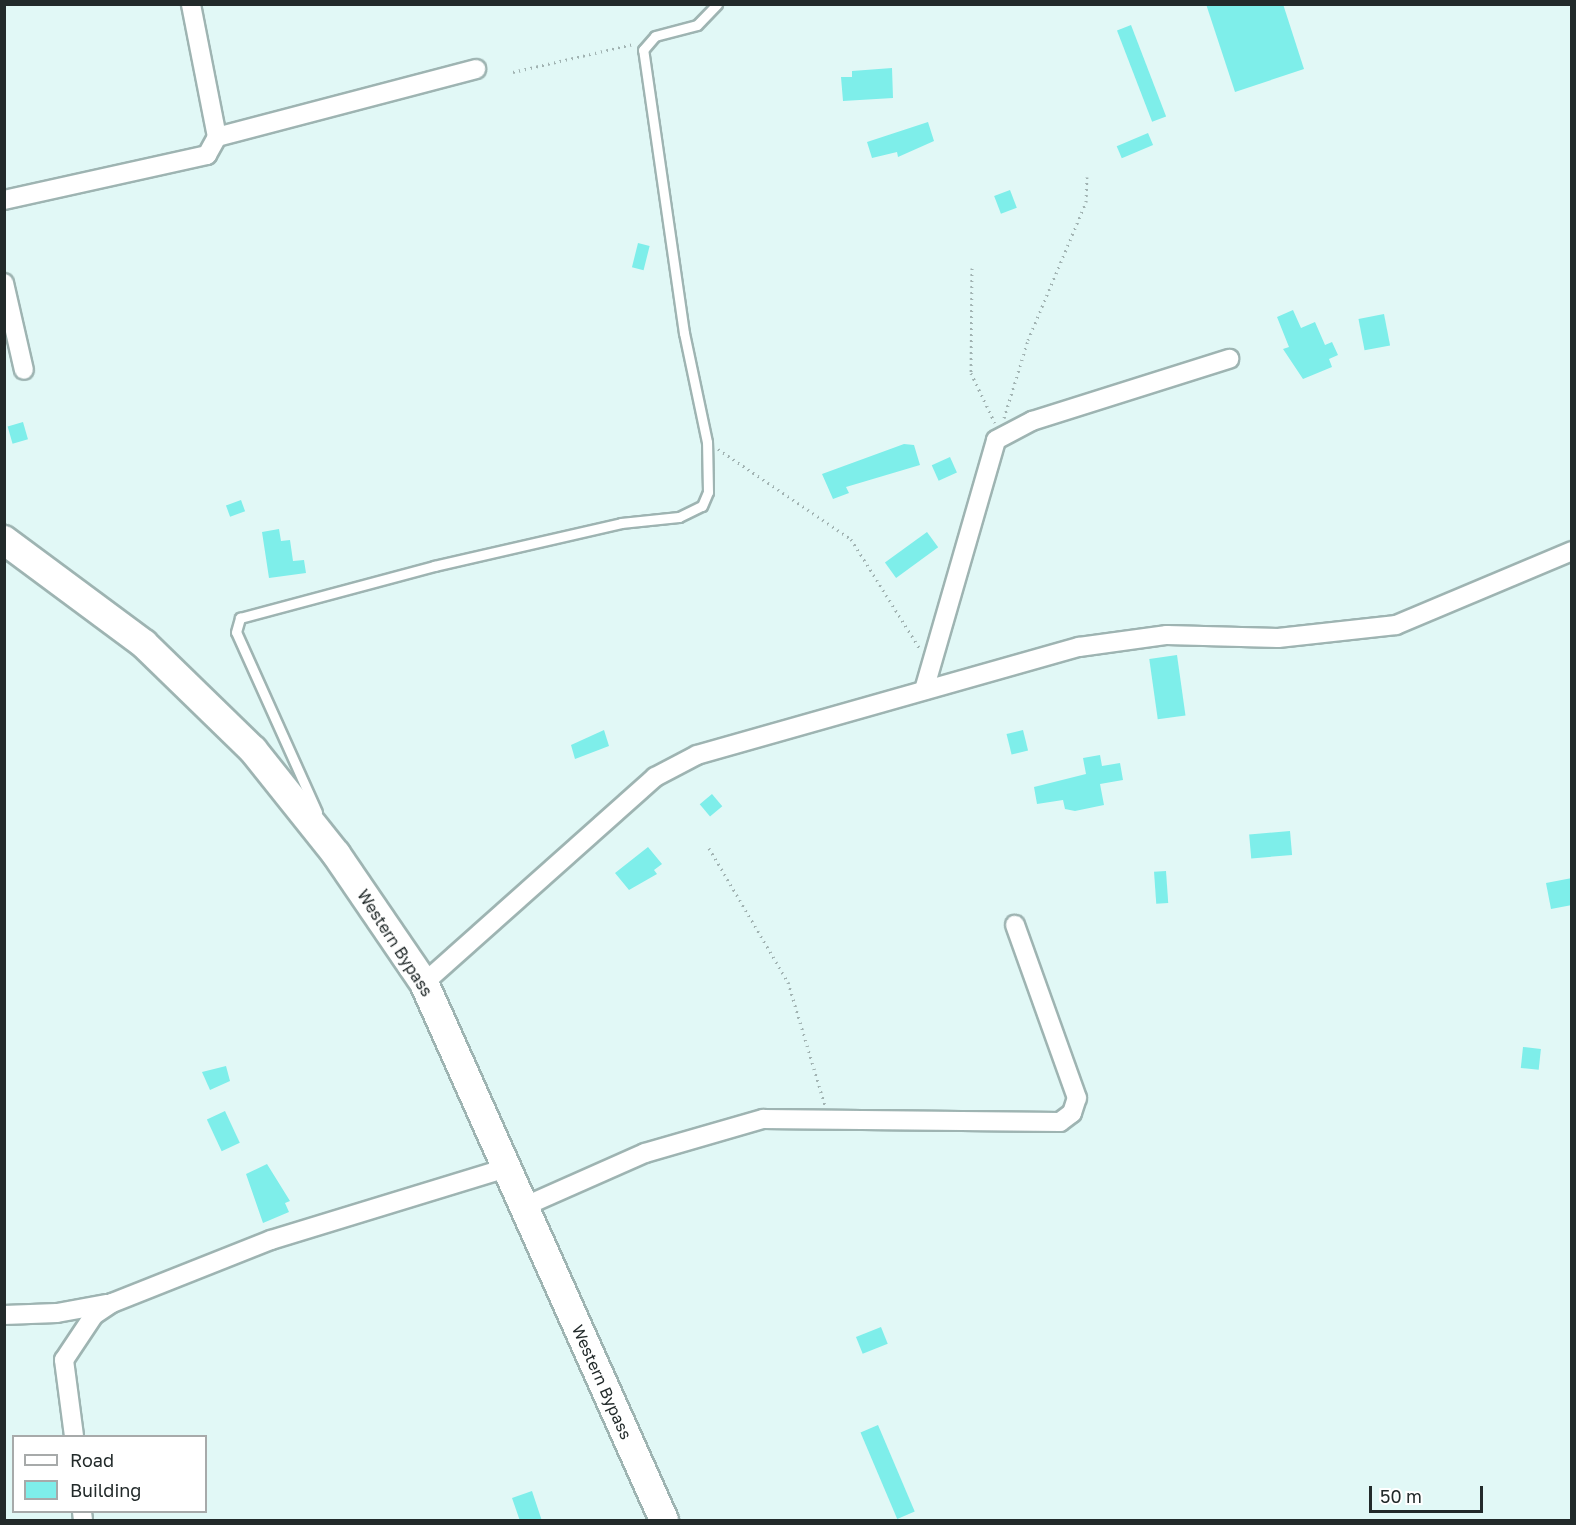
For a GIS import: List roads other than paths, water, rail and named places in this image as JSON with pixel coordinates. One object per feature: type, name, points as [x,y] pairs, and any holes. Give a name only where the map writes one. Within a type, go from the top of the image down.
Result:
[{"type":"main road","name":"Western Bypass","points":[[4,540],[144,644],[253,750],[336,854],[424,983],[664,1521]]},
{"type":"street","points":[[4,200],[207,155],[217,137],[191,4]]},
{"type":"street","points":[[217,137],[476,69]]},
{"type":"street","points":[[4,283],[24,370]]},
{"type":"street","points":[[924,690],[990,453],[1002,434],[1229,359]]},
{"type":"street","points":[[424,983],[655,777],[698,755],[1079,647],[1128,639],[1278,638],[1396,625],[1572,551]]},
{"type":"street","points":[[523,1207],[705,1133],[763,1119],[829,1118],[1044,1125],[1072,1113],[1077,1098],[1015,925]]},
{"type":"street","points":[[4,1315],[57,1314],[112,1303],[271,1240],[507,1168]]},
{"type":"street","points":[[74,1435],[64,1360],[94,1315],[112,1303]]},
{"type":"lane","points":[[336,854],[236,632],[240,618],[434,566],[621,523],[686,514],[702,506],[708,492],[707,442],[684,333],[644,69],[647,42],[697,25],[717,4]]}]
